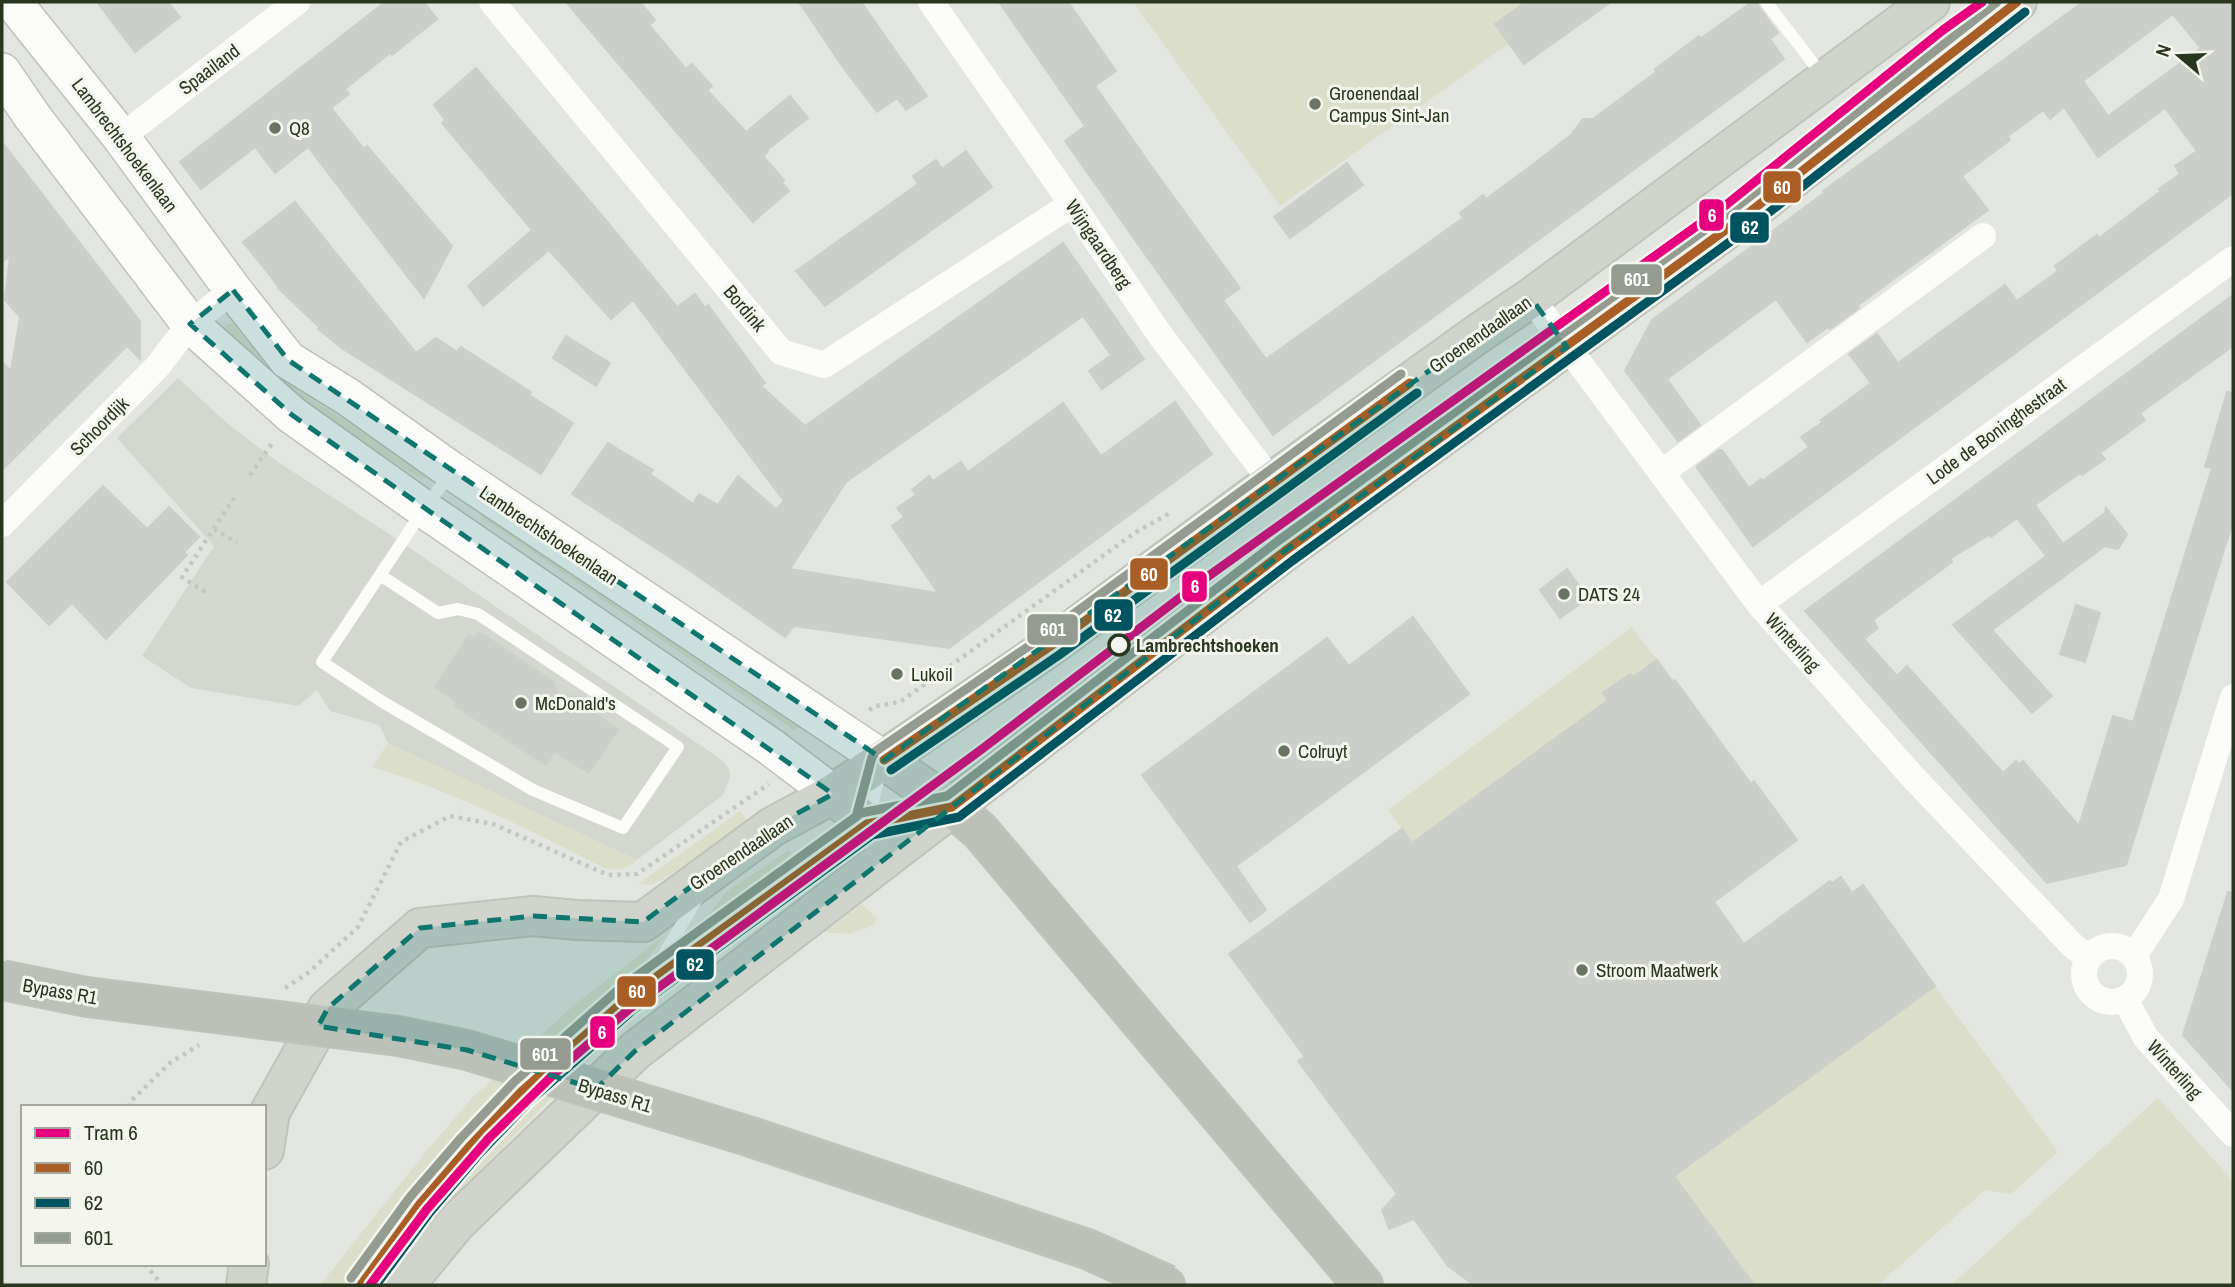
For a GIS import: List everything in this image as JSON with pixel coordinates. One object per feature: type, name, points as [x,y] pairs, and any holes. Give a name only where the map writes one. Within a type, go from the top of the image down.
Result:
[{"type":"highway","points":[[952,807],[980,831],[1363,1285]]},
{"type":"highway","name":"Bypass R1","points":[[2,980],[87,997],[398,1036],[467,1050],[748,1136],[1074,1245],[1167,1285]]},
{"type":"main road","name":"Groenendaallaan","points":[[266,1137],[270,1112],[328,1008],[421,928],[533,916],[643,922],[772,827],[833,794],[1052,645],[1272,482],[1531,298],[1930,2]]},
{"type":"main road","points":[[405,1285],[457,1222],[635,1051],[1285,551],[1783,187],[2017,2]]},
{"type":"main road","points":[[884,760],[952,807]]},
{"type":"main road","points":[[833,794],[896,850]]},
{"type":"main road","points":[[246,1285],[248,1266]]},
{"type":"street","name":"Lambrechtshoekenlaan","points":[[13,2],[121,137],[288,360],[348,397],[452,471],[884,760]]},
{"type":"street","name":"Spaailand","points":[[121,137],[297,2]]},
{"type":"street","name":"Bordink","points":[[492,2],[781,352],[824,365],[1072,204]]},
{"type":"street","name":"Wijngaardberg","points":[[931,2],[1160,335],[1272,482]]},
{"type":"street","points":[[2,72],[40,127],[190,324],[292,415],[771,747],[833,794]]},
{"type":"street","points":[[1661,473],[1983,236]]},
{"type":"street","name":"Lode de Boninghestraat","points":[[1759,604],[2233,259]]},
{"type":"street","points":[[190,324],[233,290]]},
{"type":"street","name":"Winterling","points":[[1531,298],[1759,604],[1911,775],[2073,946],[2089,958]]},
{"type":"street","name":"Schoordijk","points":[[2,524],[157,367],[190,324]]},
{"type":"street","points":[[2134,956],[2171,899],[2233,697]]},
{"type":"street","points":[[2111,945],[2120,946],[2134,956],[2138,963],[2140,979],[2132,994],[2116,1002],[2098,998],[2091,992],[2084,975],[2094,951],[2111,945]]},
{"type":"street","name":"Winterling","points":[[2125,999],[2146,1038],[2233,1134]]},
{"type":"lane","points":[[1766,2],[1826,80]]},
{"type":"lane","points":[[380,575],[438,613],[458,609],[478,614],[678,747],[623,828],[534,790],[381,701],[322,662],[380,575],[424,509],[452,471]]},
{"type":"lane","points":[[867,824],[884,760]]},
{"type":"lane","points":[[626,999],[867,824],[952,807]]},
{"type":"lane","points":[[361,1285],[420,1204],[522,1090],[626,999],[655,969],[718,866]]},
{"type":"path","points":[[250,475],[292,415]]},
{"type":"path","points":[[205,592],[182,576],[234,498]]},
{"type":"path","points":[[214,529],[237,543]]},
{"type":"path","points":[[147,1266],[162,1285]]},
{"type":"highlighted area","points":[[233,290],[288,360],[884,760],[1531,298],[1567,347],[1285,551],[635,1051],[596,1089],[467,1050],[318,1026],[328,1008],[420,928],[533,916],[643,922],[772,827],[833,794],[292,415],[190,324]]},
{"type":"shaded area","points":[[178,378],[228,424],[275,460],[722,760],[729,769],[730,777],[723,795],[637,860],[388,743],[379,725],[330,711],[317,690],[298,706],[191,688],[142,656],[214,546],[117,438]]},
{"type":"green space","name":"Groenendaal Campus Sint-Jan","points":[[1133,2],[1567,2],[1280,206]]},
{"type":"green space","points":[[227,324],[233,324],[268,367],[302,393],[428,473],[427,477],[418,477],[296,401],[223,330]]},
{"type":"green space","points":[[485,510],[801,725],[794,730],[481,517]]},
{"type":"green space","points":[[1632,627],[1657,660],[1633,677],[1630,674],[1603,693],[1610,703],[1580,720],[1412,843],[1388,810]]},
{"type":"green space","points":[[388,743],[637,860],[622,869],[604,868],[462,800],[372,767]]},
{"type":"green space","points":[[740,811],[749,822],[659,882],[650,885],[638,884]]},
{"type":"green space","points":[[789,850],[794,857],[699,927],[726,892]]},
{"type":"green space","points":[[862,904],[877,918],[874,925],[849,934],[824,932]]},
{"type":"green space","points":[[665,935],[639,970],[580,1018],[481,1110],[362,1256],[343,1285],[320,1285],[472,1098],[573,1006]]},
{"type":"green space","points":[[1935,986],[2058,1152],[2011,1194],[1985,1190],[1878,1285],[1754,1285],[1674,1176]]},
{"type":"green space","points":[[649,1002],[652,1004],[622,1026],[457,1194],[385,1285],[381,1285],[445,1200],[525,1111],[585,1053]]},
{"type":"green space","points":[[2158,1098],[2233,1181],[2233,1285],[1951,1285]]},
{"type":"building","points":[[97,2],[168,2],[180,17],[135,52]]},
{"type":"building","points":[[385,2],[424,2],[437,19],[345,89],[349,94],[331,108],[364,149],[367,146],[452,246],[424,298],[308,147],[275,173],[255,147],[201,189],[180,162]]},
{"type":"building","points":[[566,2],[640,2],[655,20],[649,25],[686,69],[692,64],[712,86],[707,90],[746,132],[790,96],[808,118],[763,156],[784,180],[782,183],[789,191],[753,222]]},
{"type":"building","points":[[799,2],[861,2],[927,96],[906,110],[897,98],[877,112]]},
{"type":"building","points":[[999,2],[1068,2],[1116,71],[1095,86],[1240,288],[1223,300],[1266,359],[1463,218],[1460,213],[1483,195],[1486,199],[1532,165],[1571,135],[1583,119],[1593,119],[1699,36],[1701,38],[1752,2],[1757,2],[1778,33],[1770,39],[1784,59],[1273,435],[1065,141],[1085,126]]},
{"type":"building","points":[[1526,2],[1611,2],[1524,64],[1495,24]]},
{"type":"building","points":[[2083,2],[2233,2],[2233,193],[1753,546],[1697,466],[1722,450],[1749,488],[1761,479],[1762,481],[1809,447],[1801,437],[1871,383],[1849,354],[1877,334],[1898,363],[2005,285],[2017,301],[2058,271],[2055,266],[2097,235],[2099,238],[2161,191],[2159,189],[2180,174],[2175,166],[2197,151],[2165,108],[2098,157],[2064,107],[2050,119],[2043,110],[2008,136],[2010,140],[1962,176],[1988,210],[1857,306],[1859,308],[1830,329],[1828,327],[1807,342],[1776,299],[1667,379],[1700,425],[1678,441],[1625,371],[1652,320],[1824,193],[1823,191]],"holes":[[[2173,14],[2201,48],[2108,116],[2083,81]]]},
{"type":"building","points":[[476,68],[677,307],[695,294],[705,308],[708,305],[765,383],[761,386],[805,426],[1063,243],[1144,359],[1102,389],[1089,371],[1111,355],[1083,316],[846,482],[790,569],[938,593],[892,526],[904,517],[897,508],[916,495],[912,490],[929,476],[933,481],[961,462],[968,472],[1063,403],[1101,456],[1175,402],[1212,454],[949,648],[794,626],[785,637],[572,494],[608,443],[653,470],[650,474],[693,504],[699,494],[718,505],[738,476],[776,509],[784,501],[633,300],[611,319],[549,250],[483,306],[468,286],[532,230],[442,123],[445,120],[434,105]]},
{"type":"building","points":[[2,142],[140,321],[140,359],[127,346],[2,470],[2,362],[11,371],[20,317],[5,300],[10,256],[2,262]]},
{"type":"building","points":[[966,151],[992,187],[825,306],[796,271],[918,184],[913,176],[936,160],[942,169]]},
{"type":"building","points":[[1347,163],[1363,185],[1290,238],[1274,217]]},
{"type":"building","points":[[295,202],[416,353],[436,338],[457,352],[461,347],[573,423],[541,474],[343,349],[318,329],[320,328],[278,288],[243,242]]},
{"type":"building","points":[[2233,295],[2233,346],[2140,413],[2145,420],[2100,453],[2105,459],[2035,505],[2063,544],[2105,513],[2106,508],[2127,534],[2118,549],[2105,546],[1992,630],[2052,696],[2032,713],[1953,625],[2046,556],[2017,518],[1991,537],[1989,535],[1951,558],[1952,562],[1873,620],[1878,628],[1864,639],[1897,676],[1907,666],[2003,773],[2016,761],[2019,764],[2023,761],[2079,826],[2113,716],[2133,722],[2212,468],[2205,467],[2227,392],[2233,393],[2233,521],[2126,865],[2047,883],[1805,611]]},
{"type":"building","points":[[566,336],[610,363],[596,386],[553,358]]},
{"type":"building","points":[[103,486],[147,529],[169,507],[199,537],[184,552],[187,555],[106,639],[72,603],[49,625],[7,582]]},
{"type":"building","points":[[1567,569],[1588,598],[1560,618],[1540,590]]},
{"type":"building","points":[[2076,605],[2100,613],[2085,662],[2060,654]]},
{"type":"building","name":"Colruyt","points":[[1413,617],[1469,694],[1236,866],[1266,910],[1250,922],[1142,775],[1327,638],[1349,666]]},
{"type":"building","name":"McDonald's","points":[[479,632],[554,682],[558,699],[575,696],[593,707],[594,713],[618,730],[589,773],[554,751],[546,765],[454,705],[457,702],[435,687],[469,635],[475,639]]},
{"type":"building","name":"Stroom Maatwerk","points":[[1657,660],[1673,682],[1675,680],[1751,784],[1754,781],[1797,840],[1714,902],[1744,944],[1830,881],[1832,883],[1841,877],[1852,893],[1863,885],[1935,986],[1674,1176],[1754,1285],[1474,1285],[1448,1266],[1414,1219],[1389,1229],[1382,1210],[1397,1194],[1298,1061],[1305,1057],[1229,954],[1402,829],[1412,843],[1608,700],[1603,693],[1630,674],[1633,677]]},
{"type":"building","points":[[2228,892],[2233,893],[2233,1091],[2183,1035]]},
{"type":"tram line","name":"6","points":[[370,1285],[427,1209],[489,1138],[556,1072],[628,1010],[982,749],[1203,580],[1726,205],[1943,30],[1982,2]]},
{"type":"transit line","name":"601","points":[[351,1278],[410,1197],[461,1138],[514,1082],[619,989],[861,813],[947,796],[1278,541],[1739,205],[1997,2]]},
{"type":"transit line","name":"60","points":[[361,1285],[420,1204],[470,1146],[522,1091],[626,999],[867,824],[952,807],[1285,551],[1746,215],[2017,2]]},
{"type":"transit line","name":"62","points":[[376,1285],[430,1212],[479,1154],[531,1100],[634,1009],[872,835],[959,817],[1292,561],[1753,225],[2025,12]]},
{"type":"transit line","name":"601","points":[[821,842],[856,817],[876,751],[1045,635],[1401,374]]},
{"type":"transit line","name":"60","points":[[884,760],[1052,645],[1410,383]]},
{"type":"transit line","name":"62","points":[[891,770],[1059,655],[1417,393]]},
{"type":"place","name":"Groenendaal Campus Sint-Jan","points":[[1315,104]]},
{"type":"place","name":"Q8","points":[[275,128]]},
{"type":"place","name":"DATS 24","points":[[1564,594]]},
{"type":"place","name":"Lambrechtshoeken","points":[[1119,645]]},
{"type":"place","name":"Lukoil","points":[[897,674]]},
{"type":"place","name":"McDonald's","points":[[521,703]]},
{"type":"place","name":"Colruyt","points":[[1284,751]]},
{"type":"place","name":"Stroom Maatwerk","points":[[1582,970]]}]
